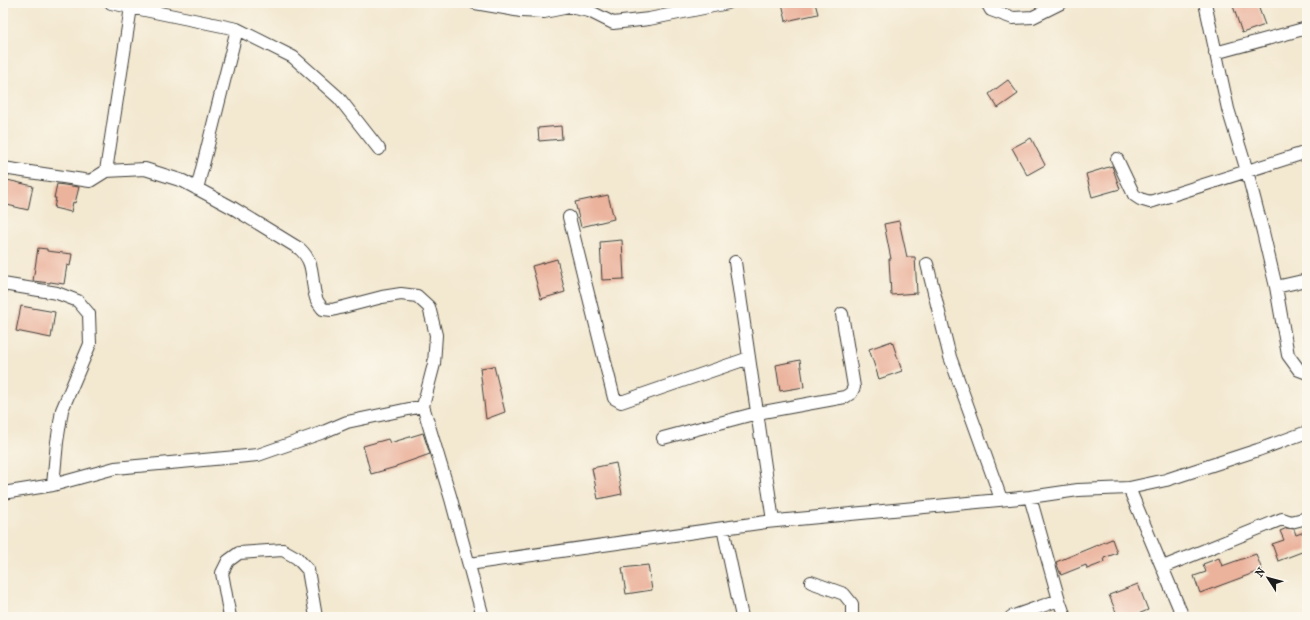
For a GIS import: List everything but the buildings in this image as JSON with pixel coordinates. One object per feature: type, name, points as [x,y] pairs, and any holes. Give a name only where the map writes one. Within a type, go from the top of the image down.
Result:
[{"type":"street","points":[[112,3],[237,29],[293,57],[338,98],[379,149]]},
{"type":"street","points":[[475,3],[521,11],[544,12],[569,6],[589,11],[613,23],[649,19],[728,3]]},
{"type":"street","points":[[987,3],[991,10],[1013,18],[1033,17],[1061,3]]},
{"type":"street","points":[[1204,3],[1228,109],[1247,171],[1276,287],[1288,355],[1299,370],[1307,373]]},
{"type":"street","points":[[106,171],[131,8]]},
{"type":"street","points":[[1215,53],[1307,28]]},
{"type":"street","points":[[197,188],[237,29]]},
{"type":"street","points":[[1117,159],[1134,195],[1140,199],[1150,202],[1307,152]]},
{"type":"street","points":[[3,168],[90,181],[106,171],[145,169],[183,181],[233,208],[300,249],[307,255],[311,264],[316,300],[322,308],[332,310],[382,297],[401,294],[417,296],[429,307],[436,335],[434,364],[423,406],[483,617]]},
{"type":"street","points":[[569,217],[614,398],[621,402],[749,358]]},
{"type":"street","points":[[735,262],[773,521]]},
{"type":"street","points":[[927,264],[950,357],[1001,499]]},
{"type":"street","points":[[1276,287],[1307,280]]},
{"type":"street","points":[[3,284],[57,293],[78,301],[89,314],[90,344],[62,410],[53,485]]},
{"type":"street","points":[[663,438],[757,413],[845,397],[852,393],[854,387],[842,314]]},
{"type":"street","points":[[3,493],[53,485],[115,468],[258,455],[321,433],[346,422],[423,406]]},
{"type":"street","points":[[469,564],[773,521],[1030,497],[1078,490],[1129,488],[1166,480],[1258,450],[1307,432]]},
{"type":"street","points":[[1129,488],[1184,617]]},
{"type":"street","points":[[1030,497],[1065,617]]},
{"type":"street","points":[[1163,567],[1282,520],[1291,522],[1307,518]]},
{"type":"street","points":[[723,528],[742,617]]},
{"type":"street","points":[[230,617],[222,573],[228,561],[239,553],[283,550],[297,558],[308,570],[316,617]]},
{"type":"street","points":[[811,582],[844,594],[852,604],[852,617]]},
{"type":"street","points":[[1011,617],[1059,600]]}]
